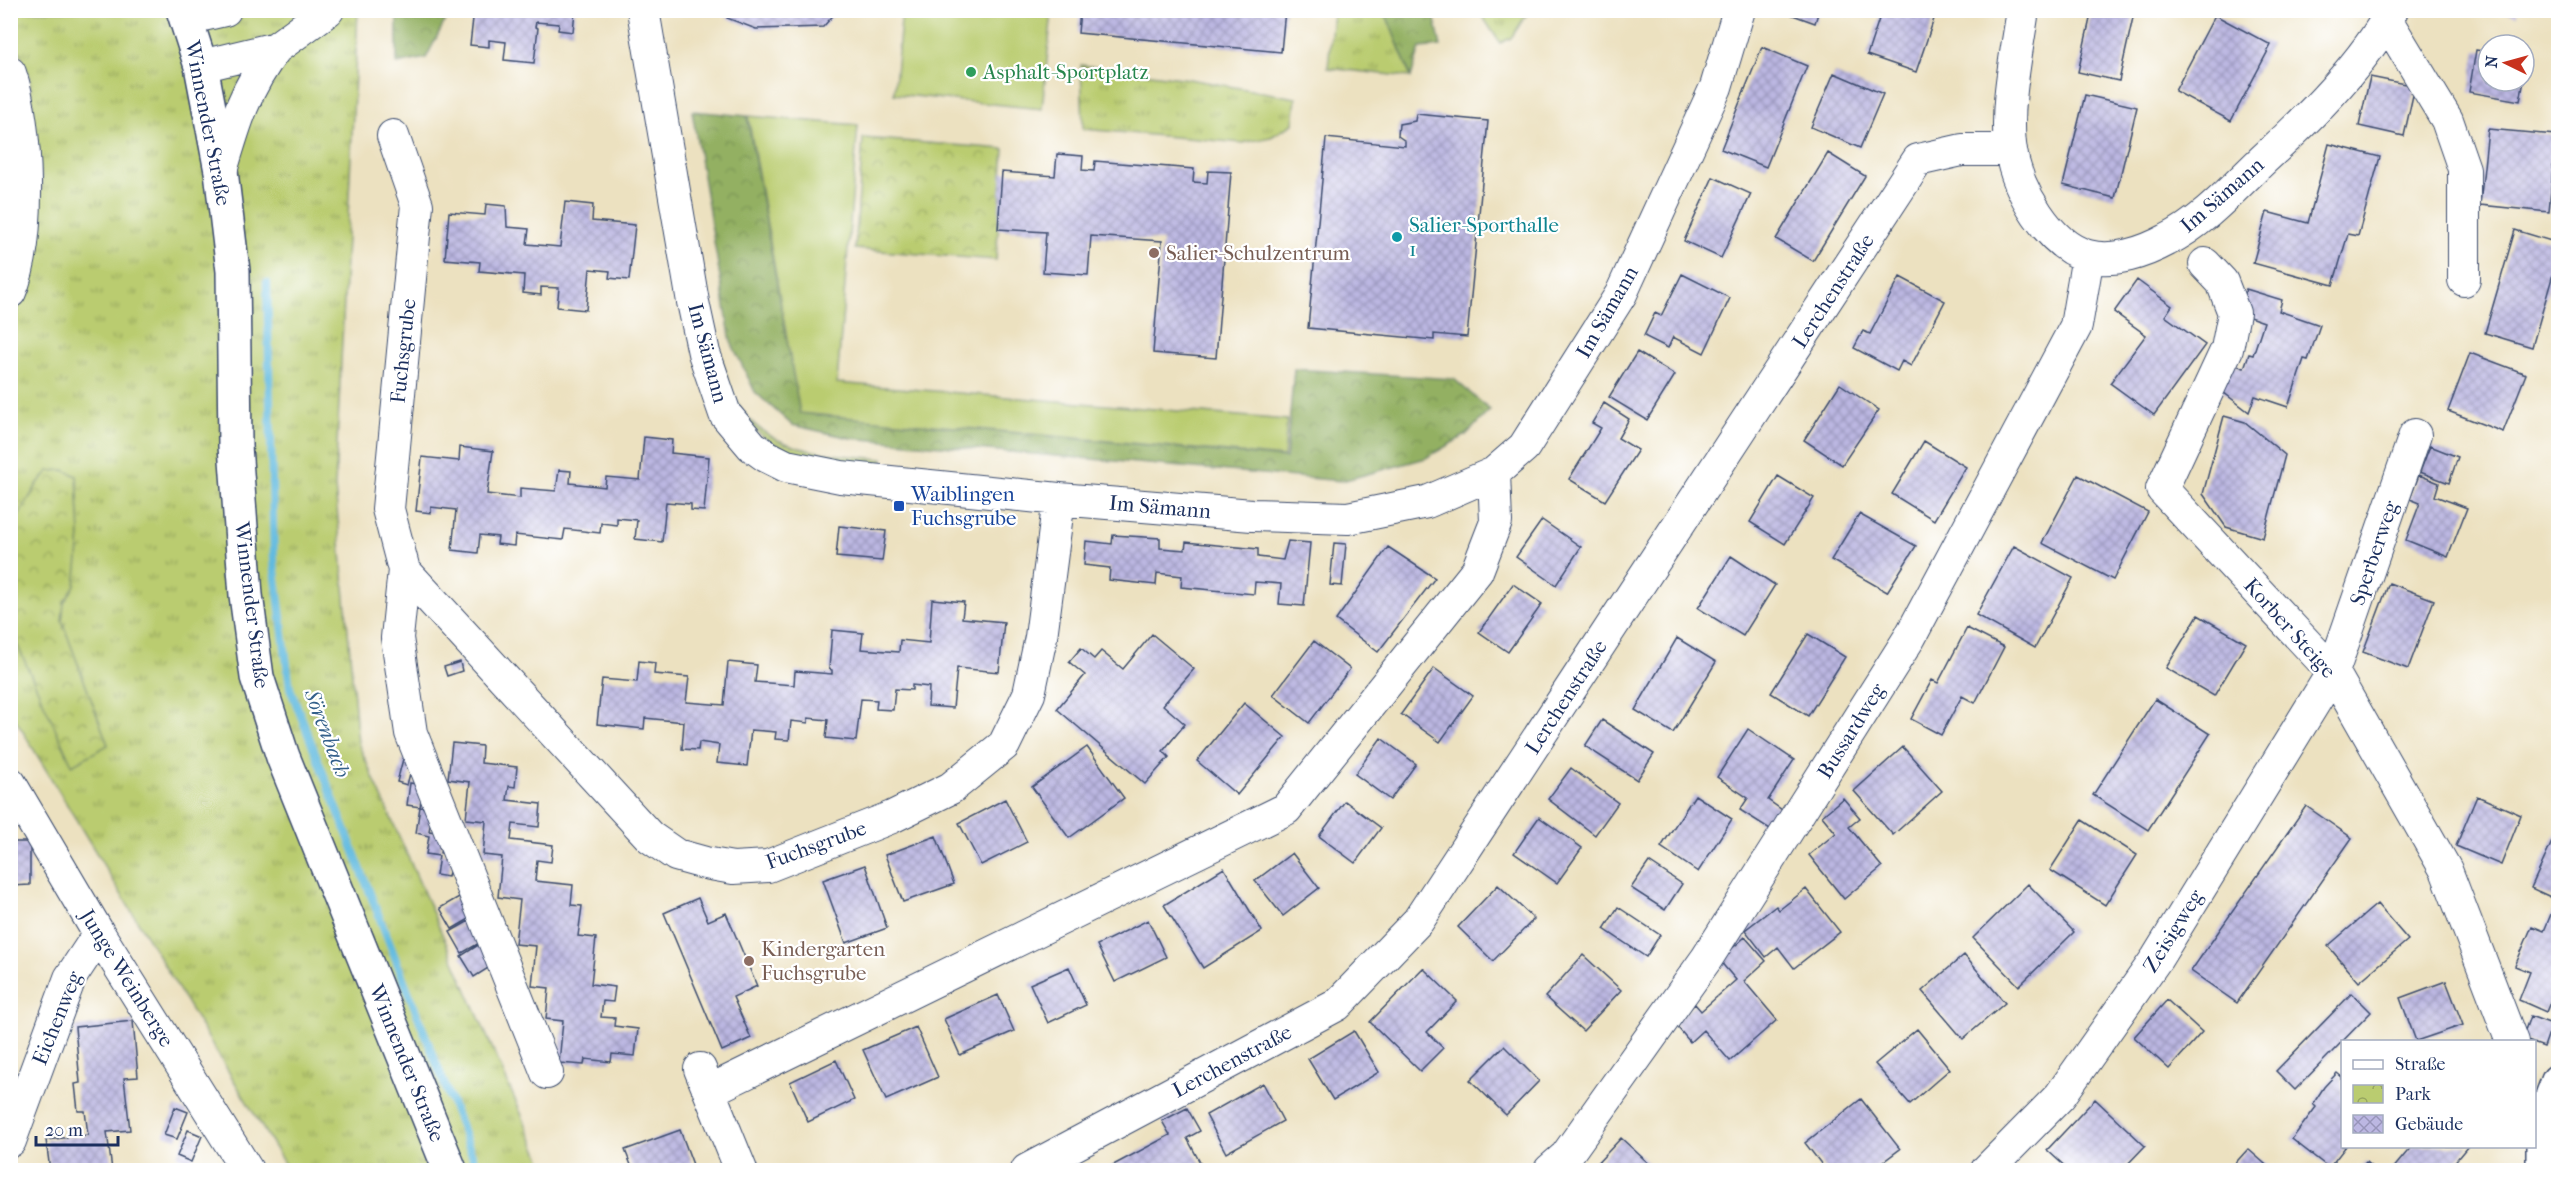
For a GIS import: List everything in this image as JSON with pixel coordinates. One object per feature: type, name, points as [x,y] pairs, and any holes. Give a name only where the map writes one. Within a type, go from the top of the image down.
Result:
[{"type":"street","points":[[185,15],[225,10]]},
{"type":"street","points":[[221,171],[246,94],[255,75],[276,48],[328,10]]},
{"type":"street","name":"Im Sämann","points":[[644,10],[693,302],[704,353],[724,414],[752,446],[786,466],[841,477],[1059,499],[1252,515],[1348,518],[1427,502],[1494,473],[1524,447],[1621,294],[1716,87],[1739,10]]},
{"type":"street","name":"Im Sämann","points":[[2023,10],[2011,101],[2011,150],[2021,187],[2040,220],[2062,240],[2088,256],[2112,258],[2136,254],[2168,240],[2197,221],[2303,123],[2389,16]]},
{"type":"street","name":"Winnender Straße","points":[[185,15],[201,66],[221,171],[233,271],[236,457],[246,595],[257,678],[283,757],[450,1170]]},
{"type":"street","points":[[2389,16],[2447,120],[2464,169],[2464,280]]},
{"type":"street","points":[[201,66],[276,48]]},
{"type":"street","points":[[10,73],[22,126],[24,230],[10,292]]},
{"type":"street","name":"Fuchsgrube","points":[[393,135],[417,205],[388,509],[404,570],[397,638],[411,734],[547,1073]]},
{"type":"street","name":"Lerchenstraße","points":[[1027,1170],[1337,1005],[1418,921],[1918,160],[1962,150],[2011,150]]},
{"type":"street","name":"Bussardweg","points":[[1550,1170],[1566,1156],[1707,958],[1910,637],[2076,326],[2088,256]]},
{"type":"street","name":"Korber Steige","points":[[2205,264],[2222,282],[2234,313],[2227,349],[2162,489],[2333,672],[2446,870],[2512,1040]]},
{"type":"street","name":"Sperberweg","points":[[2333,672],[2415,435]]},
{"type":"street","points":[[741,1170],[705,1080],[1286,809],[1477,571],[1496,522],[1494,473]]},
{"type":"street","name":"Fuchsgrube","points":[[404,570],[650,837],[676,855],[705,863],[734,868],[768,867],[892,817],[951,788],[1004,745],[1029,694],[1041,637],[1059,499]]},
{"type":"street","name":"Zeisigweg","points":[[1987,1170],[2060,1096],[2157,958],[2333,672]]},
{"type":"street","name":"Junge Weinberge","points":[[10,783],[99,934],[246,1170]]},
{"type":"street","name":"Eichenweg","points":[[10,1141],[70,978],[99,934]]},
{"type":"street","points":[[2543,1170],[2539,1109],[2559,1081]]},
{"type":"green space","points":[[11,11],[358,11],[335,486],[358,743],[546,1170],[288,1170],[11,712],[11,326],[25,290],[42,182],[29,75],[11,34]]},
{"type":"green space","points":[[397,11],[450,11],[426,58],[397,64]]},
{"type":"green space","name":"Asphalt-Sportplatz","points":[[902,11],[1052,11],[1042,109],[894,94]]},
{"type":"green space","points":[[1333,11],[1370,11],[1387,17],[1411,77],[1328,68]]},
{"type":"green space","points":[[1370,11],[1433,11],[1441,46],[1420,48],[1411,77],[1387,17]]},
{"type":"green space","points":[[1471,11],[1529,11],[1511,38],[1500,43],[1483,17]]},
{"type":"green space","points":[[1081,65],[1189,79],[1296,98],[1293,124],[1271,137],[1243,143],[1083,129]]},
{"type":"green space","points":[[692,111],[747,116],[800,413],[1286,458],[1294,369],[1454,379],[1490,410],[1466,435],[1426,458],[1342,481],[850,438],[792,425],[755,392],[731,342]]},
{"type":"green space","points":[[748,116],[858,125],[837,383],[1287,420],[1284,457],[800,413]]},
{"type":"green space","points":[[863,138],[1004,149],[996,260],[855,249]]},
{"type":"green space","points":[[715,338],[731,389],[750,421],[783,442],[823,453],[883,459],[882,466],[837,462],[796,454],[777,446],[761,435],[746,419],[725,383],[717,363]]},
{"type":"green space","points":[[64,470],[77,476],[80,534],[75,585],[64,603],[62,621],[108,745],[72,765],[11,631],[11,529],[38,483],[49,471]]},
{"type":"building","points":[[474,10],[575,10],[573,32],[558,30],[559,24],[536,22],[535,27],[538,28],[534,63],[504,60],[506,42],[489,40],[489,47],[470,45]]},
{"type":"building","points":[[726,10],[838,10],[823,27],[756,29],[727,18]]},
{"type":"building","points":[[1080,10],[1285,10],[1281,52],[1078,33]]},
{"type":"building","points":[[1779,10],[1819,10],[1815,23]]},
{"type":"building","points":[[1882,10],[1937,10],[1916,72],[1867,55]]},
{"type":"building","points":[[2092,10],[2134,13],[2119,81],[2078,72]]},
{"type":"building","points":[[2489,10],[2517,10],[2517,16]]},
{"type":"building","points":[[2215,15],[2271,45],[2231,121],[2175,91]]},
{"type":"building","points":[[1762,47],[1807,66],[1766,167],[1721,149]]},
{"type":"building","points":[[2476,50],[2476,93],[2522,93],[2520,101],[2469,92]]},
{"type":"building","points":[[1834,73],[1883,94],[1860,148],[1811,127]]},
{"type":"building","points":[[2370,77],[2415,86],[2404,136],[2359,126]]},
{"type":"building","points":[[2085,95],[2137,107],[2115,198],[2063,185]]},
{"type":"building","name":"Salier-Sporthalle 1","points":[[1416,114],[1488,121],[1467,337],[1434,334],[1434,340],[1308,328],[1326,138],[1405,146],[1405,141],[1398,136],[1399,124],[1415,121]]},
{"type":"building","points":[[2488,129],[2556,135],[2549,212],[2480,205]]},
{"type":"building","points":[[2329,144],[2380,157],[2358,236],[2348,234],[2333,285],[2253,263],[2267,212],[2308,223]]},
{"type":"building","points":[[1828,153],[1865,176],[1813,261],[1776,239]]},
{"type":"building","points":[[1057,154],[1083,156],[1082,170],[1094,171],[1095,161],[1194,169],[1193,182],[1207,183],[1208,171],[1231,172],[1216,358],[1153,353],[1162,241],[1091,236],[1088,275],[1043,272],[1046,232],[998,229],[1002,172],[1055,176]]},
{"type":"building","points":[[1713,177],[1751,194],[1721,258],[1684,241]]},
{"type":"building","points":[[565,202],[593,205],[592,221],[635,225],[629,280],[609,278],[610,271],[590,269],[586,310],[557,307],[559,288],[541,287],[541,295],[523,293],[524,275],[479,271],[480,262],[445,259],[449,212],[485,215],[486,204],[506,206],[507,227],[529,229],[527,244],[560,247]]},
{"type":"building","points":[[2515,230],[2558,243],[2558,257],[2532,347],[2485,333]]},
{"type":"building","points":[[1682,274],[1730,298],[1704,353],[1673,337],[1668,348],[1644,336],[1655,313],[1661,316]]},
{"type":"building","points":[[1900,277],[1945,301],[1911,366],[1902,361],[1897,371],[1854,348],[1863,331],[1870,334]]},
{"type":"building","points":[[2137,280],[2172,306],[2165,316],[2205,345],[2154,415],[2110,383],[2146,335],[2114,312]]},
{"type":"building","points":[[2246,289],[2282,300],[2279,311],[2320,325],[2308,360],[2304,359],[2288,407],[2255,396],[2249,412],[2219,389],[2228,362],[2244,368],[2249,354],[2253,355],[2264,322],[2238,313]]},
{"type":"building","points":[[1637,352],[1675,375],[1647,420],[1609,397]]},
{"type":"building","points":[[2470,353],[2526,374],[2503,432],[2448,411]]},
{"type":"building","points":[[1840,384],[1879,410],[1842,465],[1804,440]]},
{"type":"building","points":[[1604,403],[1629,419],[1618,438],[1638,450],[1605,501],[1569,479],[1601,428],[1592,423]]},
{"type":"building","points":[[2224,416],[2245,422],[2285,455],[2263,538],[2226,527],[2203,494]]},
{"type":"building","points":[[644,437],[672,440],[671,453],[709,457],[704,511],[691,510],[691,504],[666,502],[662,542],[635,539],[637,520],[617,518],[617,525],[601,523],[600,533],[565,529],[563,540],[515,535],[514,546],[497,544],[498,537],[480,535],[478,553],[452,550],[456,510],[431,507],[431,513],[416,511],[422,457],[459,461],[460,447],[493,451],[487,494],[520,498],[520,488],[556,491],[559,470],[571,471],[570,483],[605,487],[606,477],[640,480]]},
{"type":"building","points":[[1924,441],[1966,467],[1934,520],[1892,494]]},
{"type":"building","points":[[2430,446],[2458,457],[2449,483],[2420,472]]},
{"type":"building","points":[[2078,475],[2148,512],[2113,580],[2042,543]]},
{"type":"building","points":[[2419,475],[2439,483],[2435,496],[2467,508],[2448,557],[2406,540],[2420,503],[2410,499]]},
{"type":"building","points":[[1778,476],[1814,498],[1785,544],[1750,522]]},
{"type":"building","points":[[1859,514],[1916,546],[1887,592],[1831,560]]},
{"type":"building","points":[[1542,520],[1581,547],[1556,585],[1516,557]]},
{"type":"building","points":[[839,526],[886,531],[882,561],[836,557]]},
{"type":"building","points":[[1113,535],[1160,538],[1160,548],[1185,550],[1186,542],[1258,549],[1258,557],[1283,560],[1288,541],[1310,543],[1304,606],[1279,604],[1281,584],[1255,582],[1254,594],[1181,587],[1182,576],[1157,573],[1156,585],[1109,580],[1110,568],[1084,565],[1086,541],[1112,544]]},
{"type":"building","points":[[1334,543],[1346,544],[1342,586],[1330,585]]},
{"type":"building","points":[[2014,546],[2073,578],[2035,648],[1976,615]]},
{"type":"building","points":[[1388,547],[1435,578],[1378,652],[1336,620]]},
{"type":"building","points":[[1731,556],[1775,585],[1743,636],[1698,608]]},
{"type":"building","points":[[2389,583],[2434,600],[2408,669],[2363,652]]},
{"type":"building","points":[[1513,584],[1542,604],[1508,652],[1479,632]]},
{"type":"building","points":[[932,599],[964,602],[962,618],[1004,622],[999,672],[957,668],[953,708],[928,706],[929,687],[912,685],[912,690],[895,689],[893,710],[876,709],[877,700],[861,699],[856,741],[826,738],[828,720],[808,718],[808,723],[791,721],[789,740],[775,739],[776,732],[751,730],[747,766],[717,763],[719,745],[699,742],[698,750],[682,749],[684,722],[645,718],[644,729],[597,724],[602,679],[637,682],[639,661],[655,663],[654,674],[689,677],[686,702],[724,705],[728,662],[757,665],[755,682],[794,685],[795,671],[832,674],[832,670],[829,669],[832,630],[863,633],[861,649],[899,652],[900,640],[929,643]]},
{"type":"building","points":[[2198,615],[2246,643],[2214,696],[2166,668]]},
{"type":"building","points":[[1967,628],[2004,647],[1975,703],[1962,696],[1941,735],[1911,719],[1932,680],[1938,683]]},
{"type":"building","points":[[1152,634],[1194,669],[1163,705],[1185,724],[1163,751],[1169,757],[1145,784],[1057,709],[1085,675],[1069,662],[1081,648],[1094,659],[1101,651],[1123,669]]},
{"type":"building","points":[[1808,634],[1845,657],[1808,716],[1771,693]]},
{"type":"building","points":[[1677,638],[1716,662],[1673,733],[1635,710]]},
{"type":"building","points":[[1314,641],[1350,669],[1309,723],[1273,695]]},
{"type":"building","points":[[460,662],[462,671],[447,676],[444,667]]},
{"type":"building","points":[[1434,668],[1473,696],[1440,742],[1401,714]]},
{"type":"building","points":[[2155,699],[2210,734],[2148,830],[2093,795]]},
{"type":"building","points":[[1244,703],[1285,737],[1237,795],[1197,761]]},
{"type":"building","points":[[1602,720],[1654,754],[1637,780],[1585,746]]},
{"type":"building","points":[[1748,729],[1794,760],[1768,800],[1782,810],[1770,829],[1740,810],[1748,798],[1717,777]]},
{"type":"building","points":[[1381,738],[1416,764],[1390,800],[1355,774]]},
{"type":"building","points":[[452,743],[482,746],[481,763],[517,767],[515,787],[509,786],[507,800],[541,804],[539,827],[513,824],[511,840],[553,845],[551,862],[537,860],[535,881],[573,885],[571,905],[582,906],[578,936],[596,938],[591,984],[615,987],[613,1002],[603,1001],[601,1017],[615,1018],[614,1026],[638,1029],[635,1056],[612,1054],[611,1062],[585,1059],[584,1065],[559,1063],[563,1021],[546,1019],[549,988],[532,986],[536,946],[515,944],[520,900],[498,897],[502,857],[483,855],[486,821],[466,819],[470,782],[448,779]]},
{"type":"building","points":[[1087,747],[1124,798],[1069,838],[1032,787]]},
{"type":"building","points":[[1903,747],[1942,791],[1893,835],[1854,791]]},
{"type":"building","points":[[403,759],[413,762],[407,785],[397,782]]},
{"type":"building","points":[[1571,768],[1618,803],[1595,835],[1548,799]]},
{"type":"building","points":[[410,783],[423,785],[420,807],[407,805]]},
{"type":"building","points":[[1695,795],[1732,819],[1698,872],[1661,847]]},
{"type":"building","points":[[2477,796],[2521,815],[2501,865],[2456,846]]},
{"type":"building","points":[[1843,798],[1860,818],[1849,827],[1882,867],[1844,899],[1809,855],[1836,833],[1822,816]]},
{"type":"building","points":[[1005,799],[1027,842],[981,865],[959,823]]},
{"type":"building","points":[[1345,801],[1381,828],[1355,863],[1319,836]]},
{"type":"building","points":[[2306,806],[2352,838],[2237,1003],[2191,971]]},
{"type":"building","points":[[420,807],[433,809],[429,831],[443,833],[440,853],[452,855],[448,877],[436,875],[439,856],[426,854],[429,836],[416,833]]},
{"type":"building","points":[[1539,817],[1582,848],[1557,883],[1514,853]]},
{"type":"building","points":[[2082,820],[2137,855],[2105,905],[2050,870]]},
{"type":"building","points":[[2557,831],[2558,983],[2546,1012],[2519,1000],[2530,972],[2515,966],[2532,926],[2544,931],[2557,900],[2531,888]]},
{"type":"building","points":[[936,836],[954,884],[903,902],[885,855]]},
{"type":"building","points":[[10,842],[30,842],[30,885],[10,886]]},
{"type":"building","points":[[1292,853],[1319,888],[1283,916],[1255,881]]},
{"type":"building","points":[[1649,862],[1682,884],[1665,910],[1631,888]]},
{"type":"building","points":[[865,865],[887,928],[846,943],[823,880]]},
{"type":"building","points":[[1224,868],[1262,931],[1203,968],[1164,905]]},
{"type":"building","points":[[2028,884],[2074,932],[2019,986],[1973,938]]},
{"type":"building","points":[[1498,885],[1534,919],[1493,961],[1458,927]]},
{"type":"building","points":[[1806,889],[1840,932],[1794,968],[1778,947],[1766,957],[1745,930],[1776,906],[1779,910]]},
{"type":"building","points":[[459,897],[471,918],[452,929],[440,908]]},
{"type":"building","name":"Kindergarten Fuchsgrube","points":[[698,898],[708,921],[726,913],[757,986],[733,997],[751,1038],[722,1051],[664,913]]},
{"type":"building","points":[[2377,904],[2408,940],[2359,982],[2328,946]]},
{"type":"building","points":[[10,905],[15,950],[10,950]]},
{"type":"building","points":[[1618,907],[1660,935],[1646,957],[1604,929]]},
{"type":"building","points":[[1148,920],[1166,957],[1115,982],[1097,945]]},
{"type":"building","points":[[469,921],[481,942],[462,953],[450,932]]},
{"type":"building","points":[[1745,937],[1766,961],[1744,981],[1777,1020],[1730,1061],[1703,1030],[1690,1042],[1674,1023],[1695,1004],[1701,1011],[1736,980],[1719,960]]},
{"type":"building","points":[[480,944],[493,965],[474,977],[461,956]]},
{"type":"building","points":[[1583,955],[1621,990],[1583,1031],[1545,997]]},
{"type":"building","points":[[1964,955],[2005,1003],[1963,1039],[1922,991]]},
{"type":"building","points":[[1069,967],[1086,1005],[1048,1023],[1030,984]]},
{"type":"building","points":[[1423,968],[1457,1001],[1427,1032],[1443,1048],[1420,1071],[1370,1022]]},
{"type":"building","points":[[2446,981],[2463,1025],[2416,1040],[2400,998]]},
{"type":"building","points":[[2352,993],[2371,1012],[2344,1040],[2341,1040],[2341,1043],[2295,1090],[2276,1071]]},
{"type":"building","points":[[998,995],[1014,1031],[960,1055],[944,1019]]},
{"type":"building","points":[[2167,1000],[2202,1032],[2169,1069],[2134,1037]]},
{"type":"building","points":[[2530,1016],[2552,1024],[2544,1047],[2536,1044],[2536,1040],[2522,1039]]},
{"type":"building","points":[[133,1021],[138,1077],[124,1078],[130,1130],[107,1132],[112,1170],[50,1170],[46,1140],[88,1135],[85,1111],[78,1111],[75,1084],[80,1083],[75,1027]]},
{"type":"building","points":[[916,1027],[938,1077],[886,1100],[863,1050]]},
{"type":"building","points":[[1917,1029],[1950,1069],[1910,1104],[1875,1064]]},
{"type":"building","points":[[1354,1031],[1379,1072],[1333,1100],[1308,1059]]},
{"type":"building","points":[[1504,1046],[1539,1081],[1506,1115],[1470,1080]]},
{"type":"building","points":[[836,1060],[854,1100],[808,1122],[790,1082]]},
{"type":"building","points":[[2337,1073],[2341,1076],[2341,1148],[2344,1148],[2329,1168],[2292,1139],[2316,1107],[2313,1104]]},
{"type":"building","points":[[1263,1083],[1283,1121],[1226,1153],[1206,1115]]},
{"type":"building","points":[[1861,1099],[1900,1149],[1872,1170],[1826,1170],[1805,1143]]},
{"type":"building","points":[[2095,1099],[2145,1146],[2122,1170],[2069,1170],[2047,1150]]},
{"type":"building","points":[[175,1107],[188,1112],[177,1139],[164,1135]]},
{"type":"building","points":[[1187,1108],[1200,1131],[1187,1138],[1204,1170],[1104,1170],[1170,1135],[1162,1121]]},
{"type":"building","points":[[188,1130],[202,1136],[191,1162],[177,1156]]},
{"type":"building","points":[[680,1130],[695,1170],[633,1170],[625,1150]]},
{"type":"building","points":[[1621,1138],[1656,1170],[1591,1170]]},
{"type":"building","points":[[2410,1148],[2466,1148],[2448,1170],[2392,1170]]},
{"type":"building","points":[[2248,1149],[2272,1170],[2229,1170]]},
{"type":"building","points":[[2366,1162],[2375,1170],[2359,1170]]},
{"type":"waterway","name":"Sörenbach","points":[[267,283],[274,562],[290,688],[478,1170]]},
{"type":"place","name":"Asphalt-Sportplatz","points":[[971,72]]},
{"type":"place","name":"Salier-Sporthalle 1","points":[[1397,237]]},
{"type":"place","name":"Salier-Schulzentrum","points":[[1154,253]]},
{"type":"place","name":"Waiblingen Fuchsgrube","points":[[899,506]]},
{"type":"place","name":"Kindergarten Fuchsgrube","points":[[749,961]]}]
